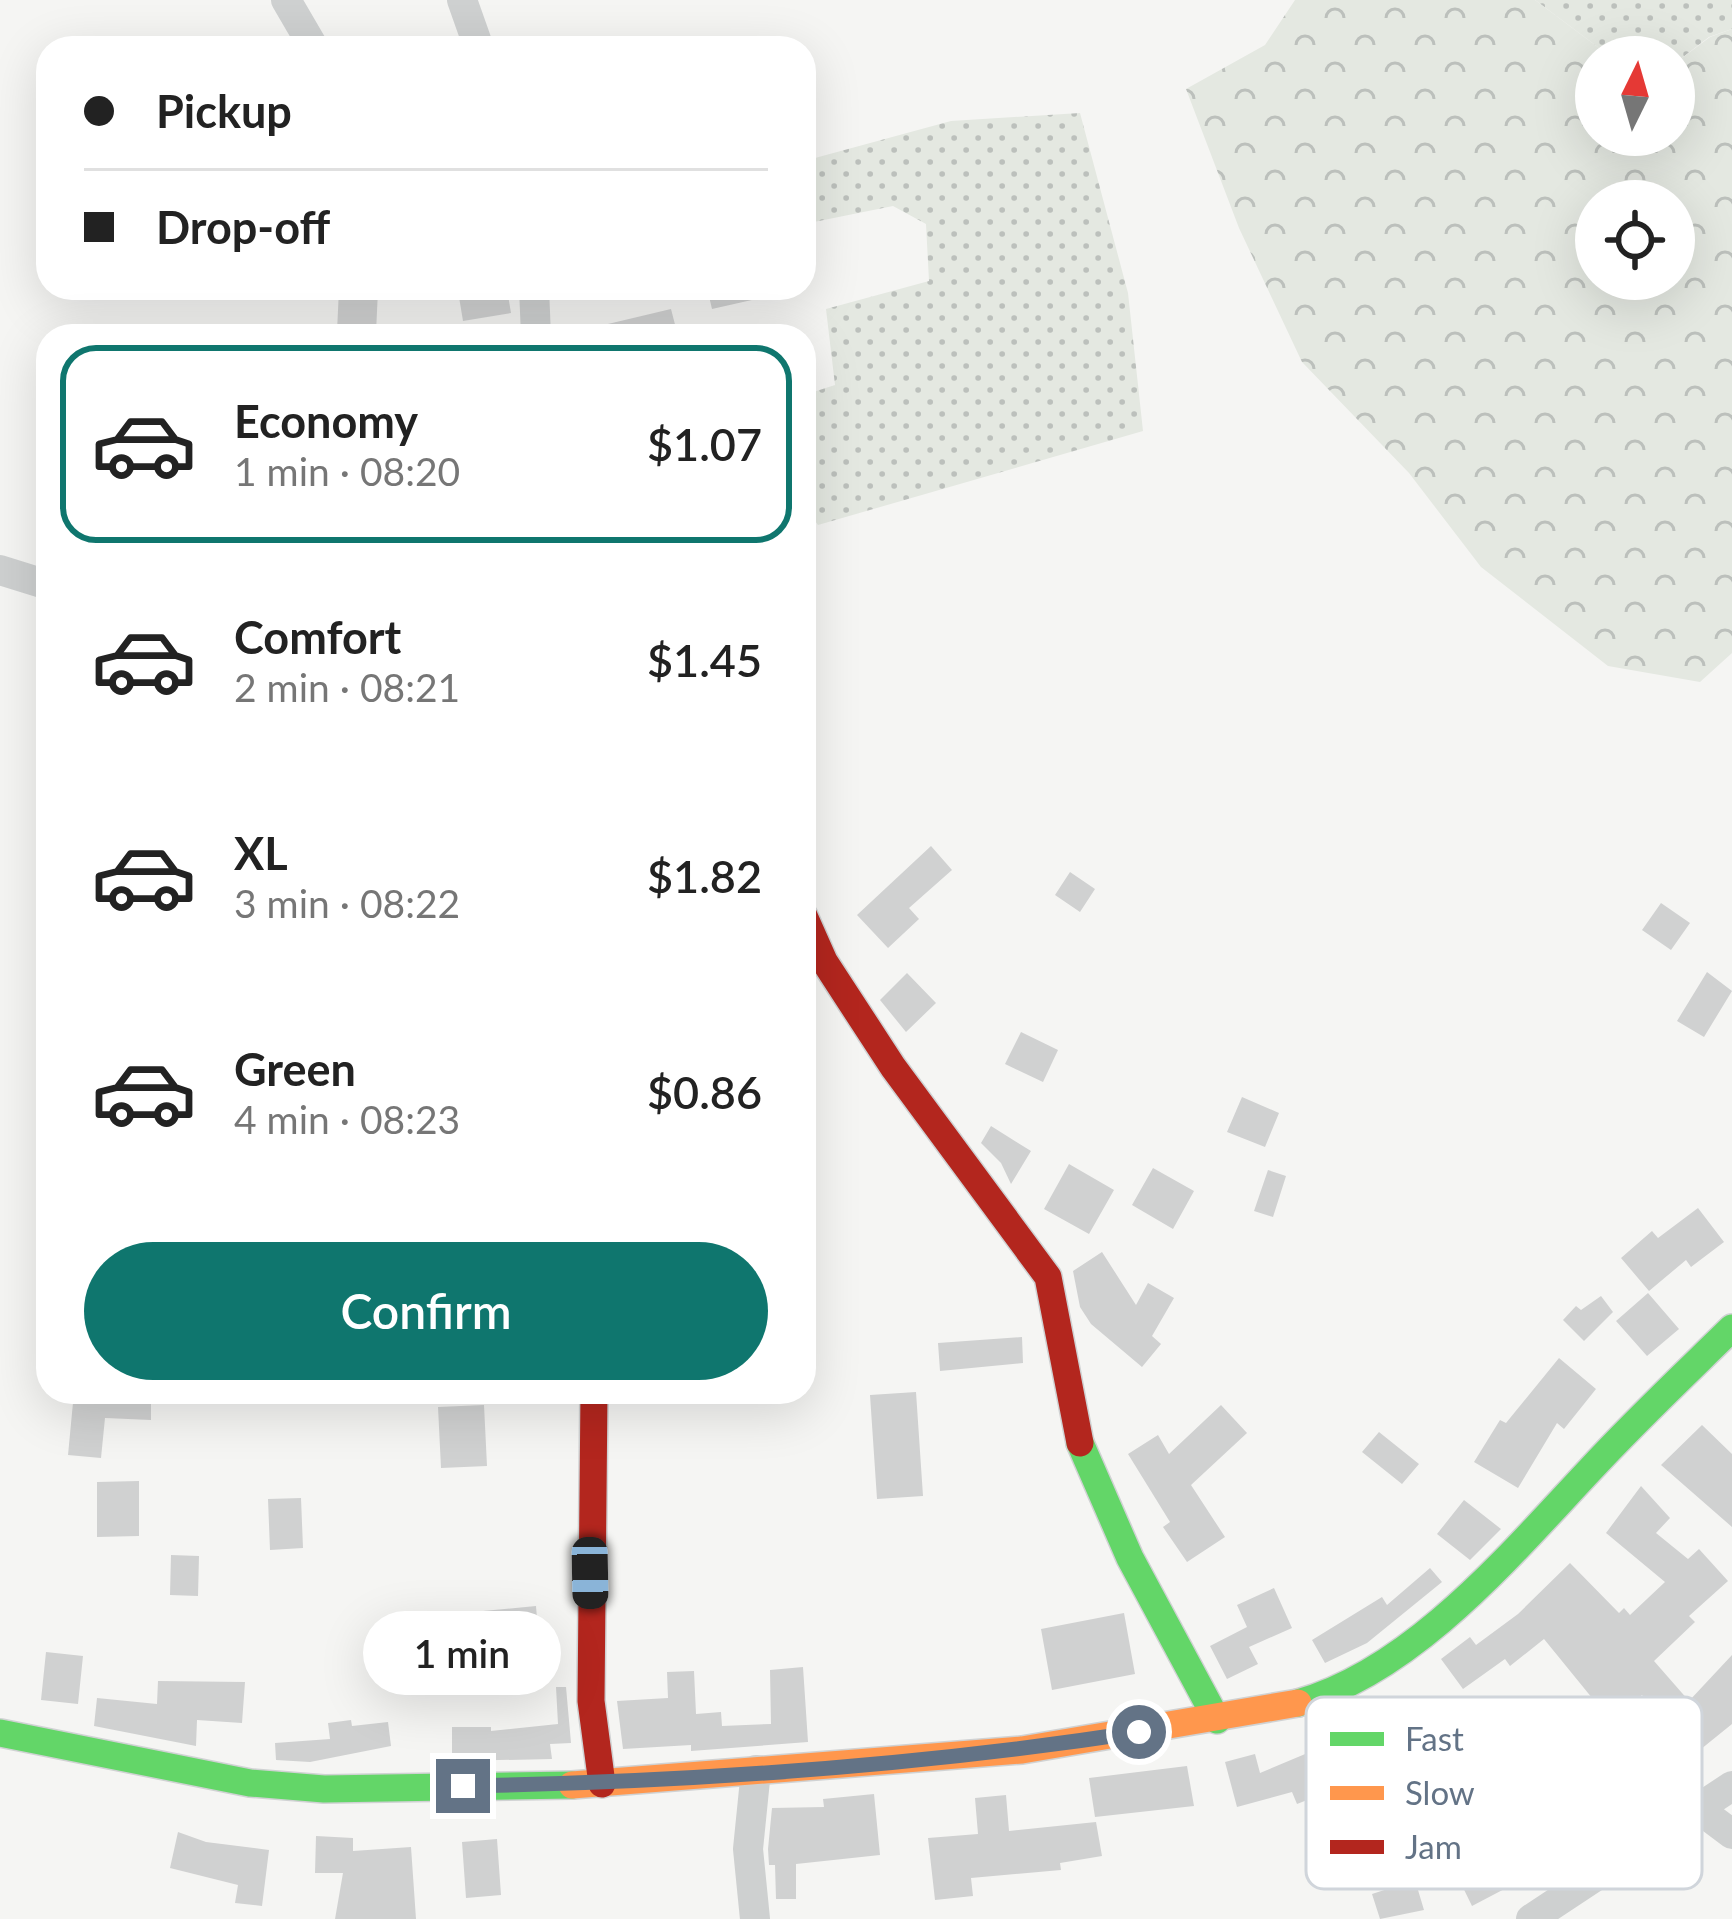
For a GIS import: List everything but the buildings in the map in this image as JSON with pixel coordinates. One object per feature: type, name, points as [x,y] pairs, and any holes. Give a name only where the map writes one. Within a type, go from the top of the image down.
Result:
[{"type":"street","points":[[286,0],[307,36]]},
{"type":"street","points":[[462,0],[475,36]]},
{"type":"street","points":[[0,571],[36,582]]},
{"type":"street","points":[[816,943],[892,1067],[1048,1277],[1082,1448],[1130,1558],[1217,1720]]},
{"type":"street","points":[[1314,1697],[1381,1665],[1503,1566],[1591,1468],[1732,1328]]},
{"type":"street","points":[[594,1404],[591,1701],[602,1784]]},
{"type":"street","points":[[0,1732],[250,1784],[324,1789],[602,1784],[1022,1750],[1306,1701]]},
{"type":"street","points":[[755,1770],[748,1849],[755,1919]]},
{"type":"street","points":[[1702,1808],[1732,1786]]},
{"type":"street","points":[[1702,1812],[1732,1834]]},
{"type":"street","points":[[1531,1919],[1578,1889]]},
{"type":"green space","points":[[1295,0],[1535,0],[1583,36],[1575,36],[1575,156],[1695,156],[1695,48],[1732,29],[1732,653],[1700,682],[1608,666],[1481,567],[1409,473],[1302,362],[1239,228],[1186,89],[1265,45]]},
{"type":"green space","points":[[1535,0],[1732,0],[1732,29],[1695,48],[1695,36],[1583,36]]},
{"type":"green space","points":[[1080,113],[1128,293],[1143,431],[818,525],[816,391],[835,385],[826,309],[929,281],[926,224],[893,206],[816,222],[816,158],[951,121]]},
{"type":"traffic: fast","points":[[1314,1697],[1381,1665],[1457,1606],[1732,1328]]},
{"type":"traffic: fast","points":[[1080,1443],[1130,1558],[1217,1720]]},
{"type":"traffic: fast","points":[[1298,1703],[1306,1700]]},
{"type":"traffic: fast","points":[[0,1733],[250,1783],[324,1789],[572,1785]]},
{"type":"traffic: slow","points":[[572,1785],[1022,1750],[1298,1703]]},
{"type":"traffic: jam","points":[[816,943],[893,1067],[1048,1277],[1080,1443]]},
{"type":"traffic: jam","points":[[594,1404],[591,1701],[602,1784]]},
{"type":"route","points":[[463,1786],[602,1784],[1022,1750],[1139,1732]]}]
